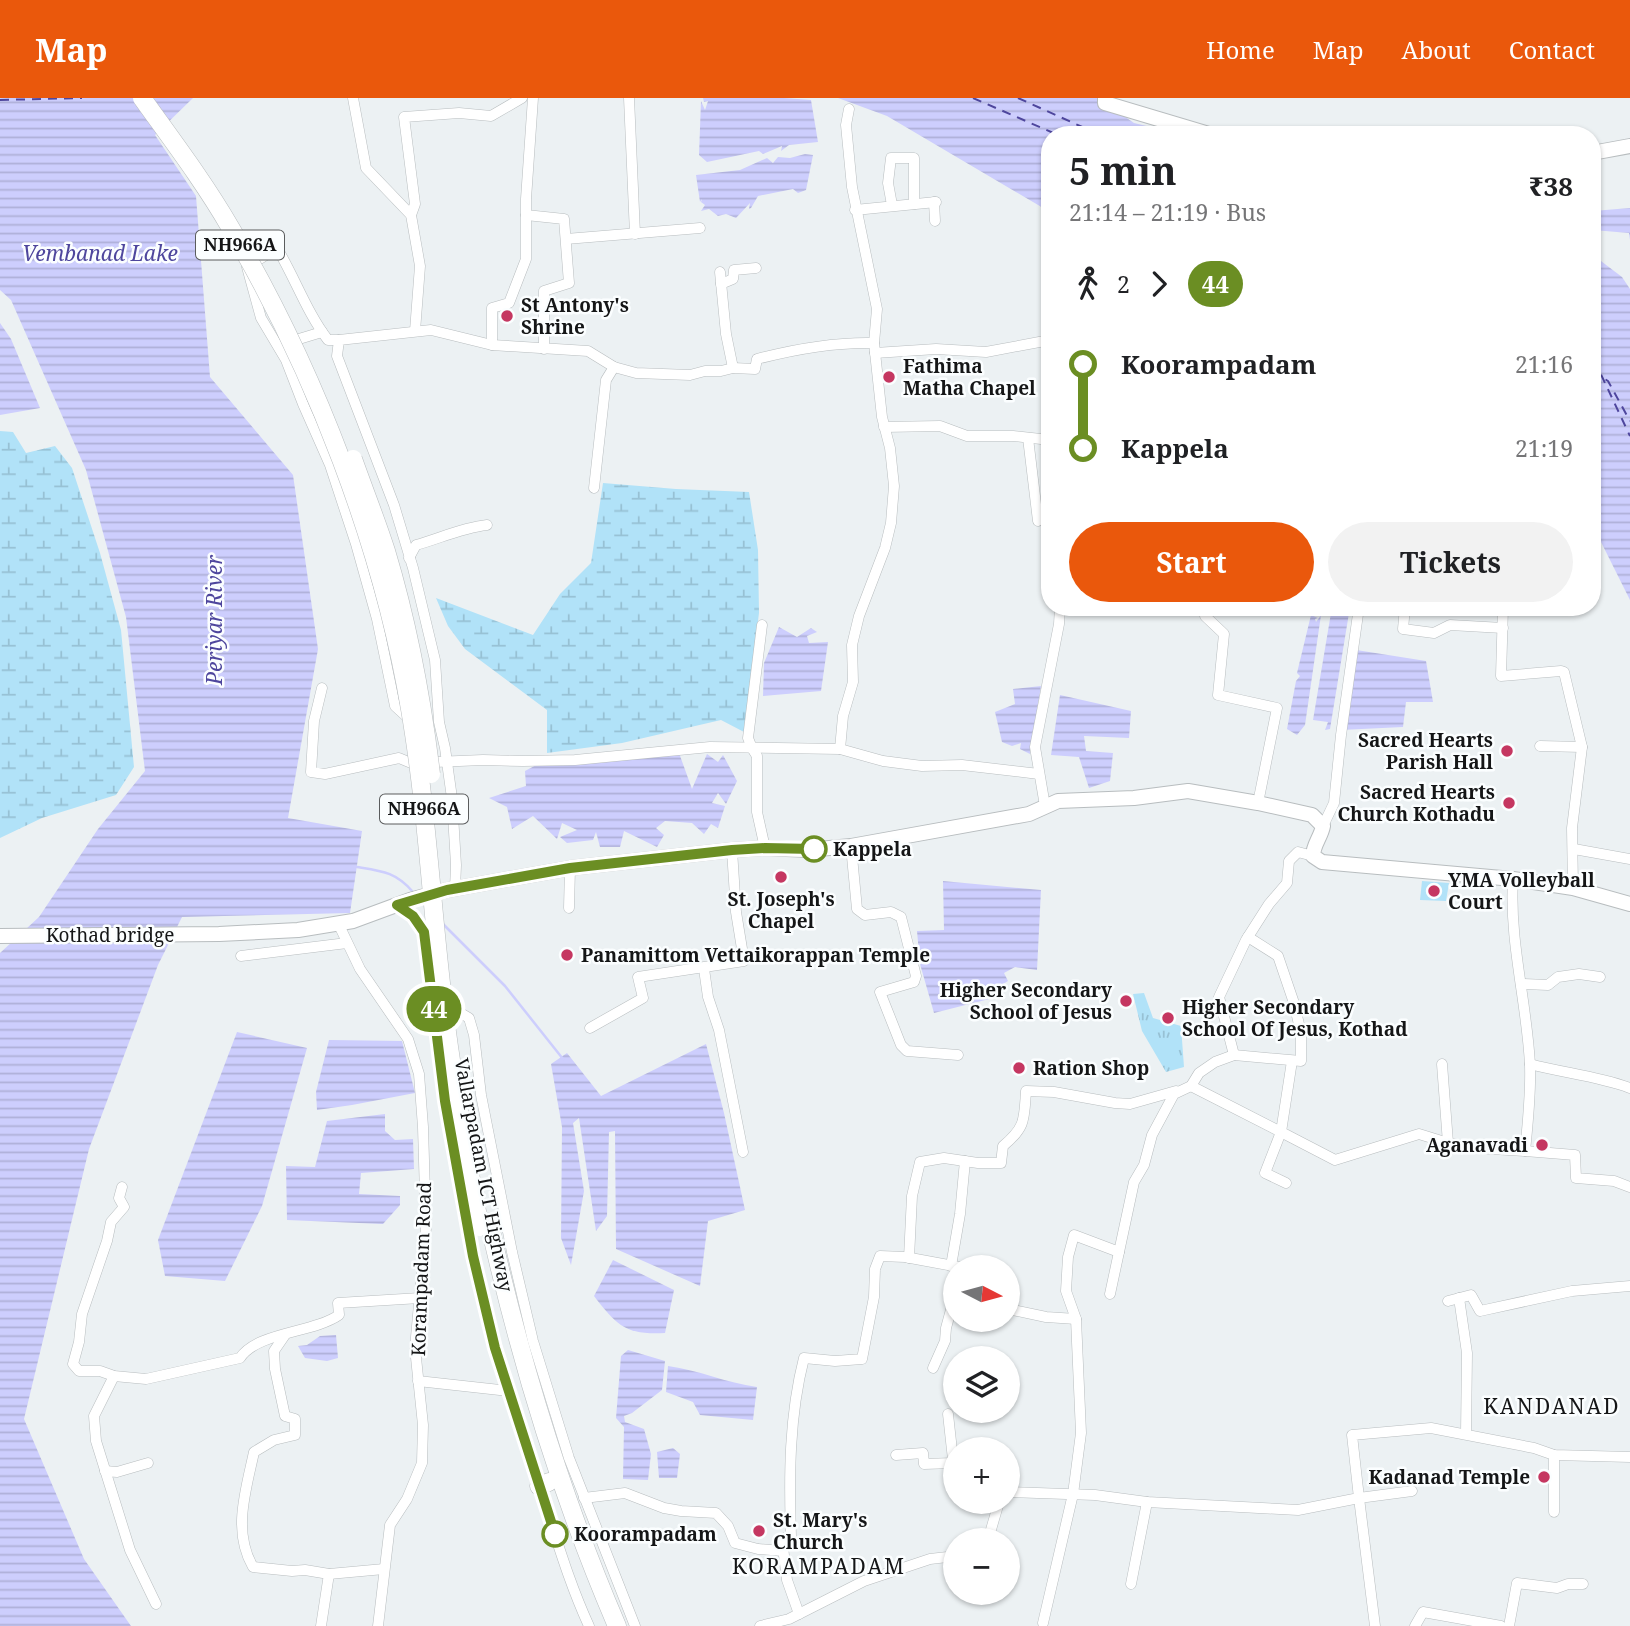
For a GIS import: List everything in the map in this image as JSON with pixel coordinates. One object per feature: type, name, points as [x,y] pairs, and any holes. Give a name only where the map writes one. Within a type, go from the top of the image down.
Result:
[{"type":"highway","name":"Vallarpadam ICT Highway","points":[[142,98],[230,226],[265,290],[319,402],[361,516],[384,597],[410,707],[446,1025],[460,1120],[513,1361],[544,1484],[605,1626]]},
{"type":"highway","name":"Vallarpadam ICT Highway","points":[[156,98],[217,186],[279,293],[330,399],[386,551],[411,645],[429,750],[463,1072],[485,1224],[522,1354],[577,1495],[617,1626]]},
{"type":"main road","points":[[1105,98],[1105,103],[1182,126]]},
{"type":"main road","points":[[1601,151],[1630,146]]},
{"type":"main road","name":"Kothad bridge","points":[[0,936],[219,934],[298,930],[353,921],[403,902],[451,889],[570,868],[732,850],[808,850],[851,846],[1029,814],[1058,801],[1134,798],[1188,791],[1312,815],[1324,825]]},
{"type":"main road","points":[[1324,825],[1321,838],[1313,848],[1313,856],[1322,862],[1513,878],[1573,888],[1630,904]]},
{"type":"street","points":[[353,98],[366,168],[411,215]]},
{"type":"street","points":[[415,331],[420,266],[411,215],[415,204],[404,117],[458,113],[491,116],[522,98]]},
{"type":"street","points":[[492,345],[492,308],[509,303],[526,260],[533,98]]},
{"type":"street","points":[[629,98],[635,234]]},
{"type":"street","points":[[840,749],[843,716],[853,681],[852,645],[859,616],[891,523],[894,486],[875,348],[877,309],[855,210],[846,125],[849,108]]},
{"type":"street","points":[[892,205],[888,183],[891,158],[914,158],[914,204]]},
{"type":"street","points":[[855,210],[935,202],[935,221]]},
{"type":"street","points":[[526,215],[564,219],[569,283],[544,291],[544,349]]},
{"type":"street","points":[[566,239],[700,228]]},
{"type":"street","points":[[439,715],[407,717],[395,706],[377,620],[331,465],[286,360],[261,318],[247,267],[277,248],[328,340],[431,330],[492,345],[587,351],[614,367],[636,373],[690,375],[705,370],[755,369],[757,359],[854,342],[875,348],[986,352],[1041,342]]},
{"type":"street","points":[[721,284],[733,279],[734,270],[756,268]]},
{"type":"street","points":[[720,272],[726,334],[733,368]]},
{"type":"street","points":[[278,346],[322,332]]},
{"type":"street","points":[[339,340],[337,356],[394,505],[435,660],[455,843],[451,889]]},
{"type":"street","points":[[594,488],[606,380],[614,367]]},
{"type":"street","points":[[884,427],[940,426],[967,436],[1041,439]]},
{"type":"street","points":[[1028,438],[1038,521]]},
{"type":"street","points":[[410,558],[416,545],[466,527],[487,525]]},
{"type":"street","points":[[1045,806],[1035,747],[1059,616]]},
{"type":"street","points":[[1205,616],[1224,634],[1218,695],[1277,708],[1258,803]]},
{"type":"street","points":[[1324,825],[1334,803],[1358,616]]},
{"type":"street","points":[[1404,616],[1403,629],[1434,633],[1450,625],[1503,628]]},
{"type":"street","points":[[1503,616],[1501,676],[1564,672],[1574,706],[1582,747],[1572,828],[1573,888]]},
{"type":"street","points":[[762,625],[748,738],[757,755],[757,812],[765,848]]},
{"type":"street","points":[[322,688],[314,721],[311,772],[325,774],[399,758],[411,763],[575,760],[710,747],[840,749],[883,761],[922,766],[962,765],[1039,774]]},
{"type":"street","points":[[1540,746],[1582,747]]},
{"type":"street","points":[[851,846],[857,909],[865,915],[891,912],[901,917],[906,936],[916,976],[914,982],[880,992],[901,1045],[907,1051],[958,1055]]},
{"type":"street","points":[[1574,849],[1630,859]]},
{"type":"street","points":[[590,1028],[643,998],[638,977],[744,961],[736,912],[732,850]]},
{"type":"street","points":[[1234,1055],[1219,997],[1248,937],[1269,904],[1287,883],[1289,860],[1298,852],[1313,856]]},
{"type":"street","points":[[569,908],[570,868]]},
{"type":"street","points":[[1513,878],[1511,901],[1530,1064],[1525,1151]]},
{"type":"street","points":[[403,902],[424,932],[445,1101],[462,1204],[489,1321],[509,1391],[544,1484],[579,1604],[589,1626]]},
{"type":"street","name":"Korampadam Road","points":[[338,923],[360,969],[408,1039],[419,1074],[423,1127],[426,1228],[415,1348],[423,1425],[422,1463],[407,1499],[390,1525],[378,1626]]},
{"type":"street","points":[[909,1258],[912,1196],[919,1162],[944,1158],[1001,1163],[1003,1146],[1019,1131],[1025,1119],[1026,1091],[1054,1092],[1130,1104],[1191,1086],[1199,1073],[1215,1062],[1234,1055],[1301,1062],[1301,1033],[1278,956],[1248,937]]},
{"type":"street","points":[[241,956],[347,943]]},
{"type":"street","points":[[704,969],[743,1152]]},
{"type":"street","points":[[1521,984],[1548,985],[1558,977],[1579,974],[1600,977]]},
{"type":"street","points":[[434,1007],[452,1008],[469,1018],[474,1035],[481,1095],[515,1265],[548,1392],[577,1495],[635,1626]]},
{"type":"street","points":[[1286,1183],[1265,1173],[1281,1132],[1292,1061]]},
{"type":"street","points":[[1442,1064],[1448,1143]]},
{"type":"street","points":[[1530,1064],[1562,1073],[1606,1079],[1630,1087]]},
{"type":"street","points":[[1191,1086],[1335,1160],[1419,1134],[1476,1148],[1575,1155],[1576,1178],[1614,1181],[1630,1187]]},
{"type":"street","points":[[1110,1294],[1135,1182],[1144,1165],[1152,1135],[1177,1090]]},
{"type":"street","points":[[956,1255],[965,1161]]},
{"type":"street","points":[[122,1186],[118,1198],[124,1206],[111,1222],[82,1314],[73,1364],[79,1371],[100,1371],[114,1376],[146,1379],[240,1358],[245,1350],[328,1323],[340,1315],[338,1303],[419,1298]]},
{"type":"street","points":[[1043,1623],[1073,1494],[1081,1433],[1076,1319],[1066,1291],[1068,1257],[1074,1235],[1119,1252]]},
{"type":"street","points":[[799,1614],[787,1580],[782,1539],[791,1536],[793,1424],[797,1384],[804,1358],[862,1359],[874,1297],[875,1269],[880,1256],[943,1264]]},
{"type":"street","points":[[1466,1434],[1467,1353],[1454,1299],[1471,1295],[1480,1311],[1572,1291],[1630,1286]]},
{"type":"street","points":[[1020,1312],[1046,1318],[1076,1319]]},
{"type":"street","points":[[933,1368],[945,1341],[946,1332]]},
{"type":"street","points":[[285,1335],[274,1351],[275,1369],[285,1416],[295,1419],[295,1435],[274,1440],[254,1452],[244,1494],[242,1533],[245,1553],[253,1567],[329,1574],[384,1569]]},
{"type":"street","points":[[114,1376],[94,1416],[96,1441],[130,1550],[156,1604]]},
{"type":"street","points":[[418,1381],[509,1391]]},
{"type":"street","points":[[1375,1626],[1352,1435],[1431,1428],[1534,1448],[1555,1455],[1630,1457]]},
{"type":"street","points":[[896,1455],[923,1453],[924,1464],[943,1463]]},
{"type":"street","points":[[1554,1512],[1555,1455]]},
{"type":"street","points":[[105,1471],[117,1472],[148,1463]]},
{"type":"street","points":[[1020,1492],[1298,1510],[1412,1491]]},
{"type":"street","points":[[577,1495],[625,1493],[681,1511],[716,1513],[728,1526],[735,1543],[758,1549],[783,1551]]},
{"type":"street","points":[[1131,1584],[1147,1502]]},
{"type":"street","points":[[760,1626],[789,1619],[864,1581],[930,1559],[943,1558]]},
{"type":"street","points":[[321,1626],[329,1574]]},
{"type":"street","points":[[1509,1626],[1517,1583],[1557,1588],[1568,1584],[1583,1584]]},
{"type":"street","points":[[1415,1626],[1423,1612],[1501,1626]]},
{"type":"green space","points":[[0,431],[13,432],[26,453],[55,446],[72,468],[100,553],[121,630],[134,767],[116,795],[42,818],[0,838]]},
{"type":"green space","points":[[603,483],[749,492],[758,550],[759,613],[744,732],[721,720],[622,743],[547,753],[547,710],[465,649],[448,626],[436,598],[533,635],[560,594],[591,563]]},
{"type":"green space","name":"YMA Volleyball Court","points":[[1422,881],[1449,883],[1446,901],[1420,900]]},
{"type":"green space","points":[[1144,993],[1153,1018],[1181,1026],[1184,1067],[1166,1072],[1142,1031],[1133,994]]},
{"type":"water","name":"Vembanad Lake","points":[[0,98],[193,98],[155,135],[196,196],[210,377],[293,475],[318,649],[288,818],[362,831],[350,913],[182,917],[158,965],[89,1149],[24,1419],[84,1559],[131,1626],[0,1626],[0,953],[39,917],[98,829],[145,771],[126,617],[86,470],[11,300],[0,290]]},
{"type":"water","points":[[703,98],[811,100],[818,142],[789,145],[781,151],[782,146],[763,154],[759,151],[707,162],[699,155],[701,101],[705,110],[708,101],[704,102]]},
{"type":"water","points":[[838,98],[1098,98],[1134,123],[1146,126],[1041,126],[1041,207],[887,116]]},
{"type":"water","points":[[813,155],[806,190],[798,193],[793,189],[758,196],[751,208],[749,209],[750,203],[736,218],[726,214],[718,216],[709,209],[701,211],[705,205],[701,202],[702,199],[700,202],[696,175],[740,170],[767,158],[773,163],[778,157],[790,158]]},
{"type":"water","points":[[1630,208],[1630,240],[1629,233],[1601,231],[1601,210]]},
{"type":"water","points":[[1601,261],[1622,277],[1630,289],[1630,600],[1601,542]]},
{"type":"water","points":[[0,323],[11,339],[40,408],[0,415]]},
{"type":"water","points":[[1311,616],[1318,618],[1315,619],[1316,622],[1321,616],[1305,725],[1297,735],[1287,729],[1296,681],[1300,676],[1297,673]]},
{"type":"water","points":[[1330,616],[1349,616],[1330,729],[1325,730],[1328,722],[1313,720]]},
{"type":"water","points":[[779,627],[797,637],[811,628],[817,632],[807,636],[809,643],[828,642],[821,691],[763,696],[764,663]]},
{"type":"water","points":[[1350,649],[1426,661],[1433,702],[1406,702],[1403,727],[1341,730]]},
{"type":"water","points":[[1041,686],[1030,754],[1020,749],[1021,743],[1012,746],[1002,742],[995,712],[1015,704],[1013,689]]},
{"type":"water","points":[[1060,695],[1131,711],[1129,738],[1084,736],[1086,751],[1113,753],[1110,781],[1089,788],[1079,757],[1051,755]]},
{"type":"water","points":[[679,753],[692,789],[707,754],[718,762],[723,755],[737,781],[726,804],[718,793],[712,803],[725,806],[718,828],[711,824],[704,834],[692,823],[665,821],[656,828],[664,835],[657,847],[624,831],[620,847],[600,847],[596,832],[593,840],[567,843],[560,837],[577,830],[562,823],[557,839],[533,816],[512,829],[507,807],[489,798],[526,786],[525,771],[540,763]]},
{"type":"water","points":[[943,881],[1041,890],[1037,970],[1015,967],[1004,973],[1008,981],[998,987],[997,997],[934,1013],[920,964],[917,931],[944,930]]},
{"type":"water","points":[[237,1032],[307,1048],[262,1206],[225,1281],[165,1276],[158,1240]]},
{"type":"water","points":[[329,1040],[402,1041],[415,1093],[317,1110],[316,1092]]},
{"type":"water","points":[[706,1044],[745,1210],[708,1221],[700,1286],[616,1249],[615,1131],[609,1132],[607,1216],[596,1231],[579,1118],[573,1123],[584,1191],[571,1265],[561,1238],[562,1127],[551,1064],[567,1053],[601,1096]]},
{"type":"water","points":[[385,1114],[385,1131],[395,1140],[413,1139],[414,1169],[361,1173],[359,1194],[400,1196],[400,1205],[383,1224],[287,1220],[286,1166],[315,1167],[327,1121]]},
{"type":"water","points":[[613,1260],[674,1290],[665,1333],[631,1330],[609,1315],[594,1296]]},
{"type":"water","points":[[336,1335],[338,1358],[327,1361],[305,1358],[298,1346],[307,1345],[320,1336]]},
{"type":"water","points":[[628,1350],[665,1361],[662,1390],[624,1416],[625,1422],[644,1429],[651,1454],[648,1480],[623,1479],[624,1427],[616,1418],[621,1356]]},
{"type":"water","points":[[668,1366],[757,1387],[753,1420],[700,1415],[693,1402],[666,1392]]},
{"type":"water","points":[[673,1448],[680,1454],[677,1478],[659,1478],[657,1452]]},
{"type":"waterway","points":[[357,867],[394,876],[413,892]]},
{"type":"waterway","points":[[442,923],[505,986],[563,1059]]},
{"type":"ferry route","points":[[0,100],[82,98]]},
{"type":"ferry route","points":[[973,98],[1041,128]]},
{"type":"ferry route","points":[[1018,98],[1080,126]]},
{"type":"ferry route","points":[[1601,374],[1630,436]]},
{"type":"ferry route","points":[[1601,377],[1608,381],[1630,421]]},
{"type":"bus line","name":"44","points":[[555,1534],[495,1348],[473,1256],[445,1101],[424,932],[413,916],[397,905],[447,890],[570,868],[732,850],[814,849]]},
{"type":"place","name":"St Antony's Shrine","points":[[507,316]]},
{"type":"place","name":"Fathima Matha Chapel","points":[[889,377]]},
{"type":"place","name":"Sacred Hearts Parish Hall","points":[[1507,751]]},
{"type":"place","name":"Sacred Hearts Church Kothadu","points":[[1509,803]]},
{"type":"place","name":"Kappela","points":[[814,849]]},
{"type":"place","name":"St. Joseph's Chapel","points":[[781,877]]},
{"type":"place","name":"YMA Volleyball Court","points":[[1434,891]]},
{"type":"place","name":"Panamittom Vettaikorappan Temple","points":[[567,955]]},
{"type":"place","name":"Higher Secondary School of Jesus","points":[[1126,1001]]},
{"type":"place","name":"Higher Secondary School Of Jesus, Kothad","points":[[1168,1018]]},
{"type":"place","name":"Ration Shop","points":[[1019,1068]]},
{"type":"place","name":"Aganavadi","points":[[1542,1145]]},
{"type":"place","name":"Kadanad Temple","points":[[1544,1477]]},
{"type":"place","name":"St. Mary's Church","points":[[759,1531]]},
{"type":"place","name":"Koorampadam","points":[[555,1534]]},
{"type":"district","name":"KANDANAD","points":[[1552,1407]]},
{"type":"district","name":"KORAMPADAM","points":[[819,1567]]},
{"type":"water label","name":"Periyar River","points":[[215,620]]}]
